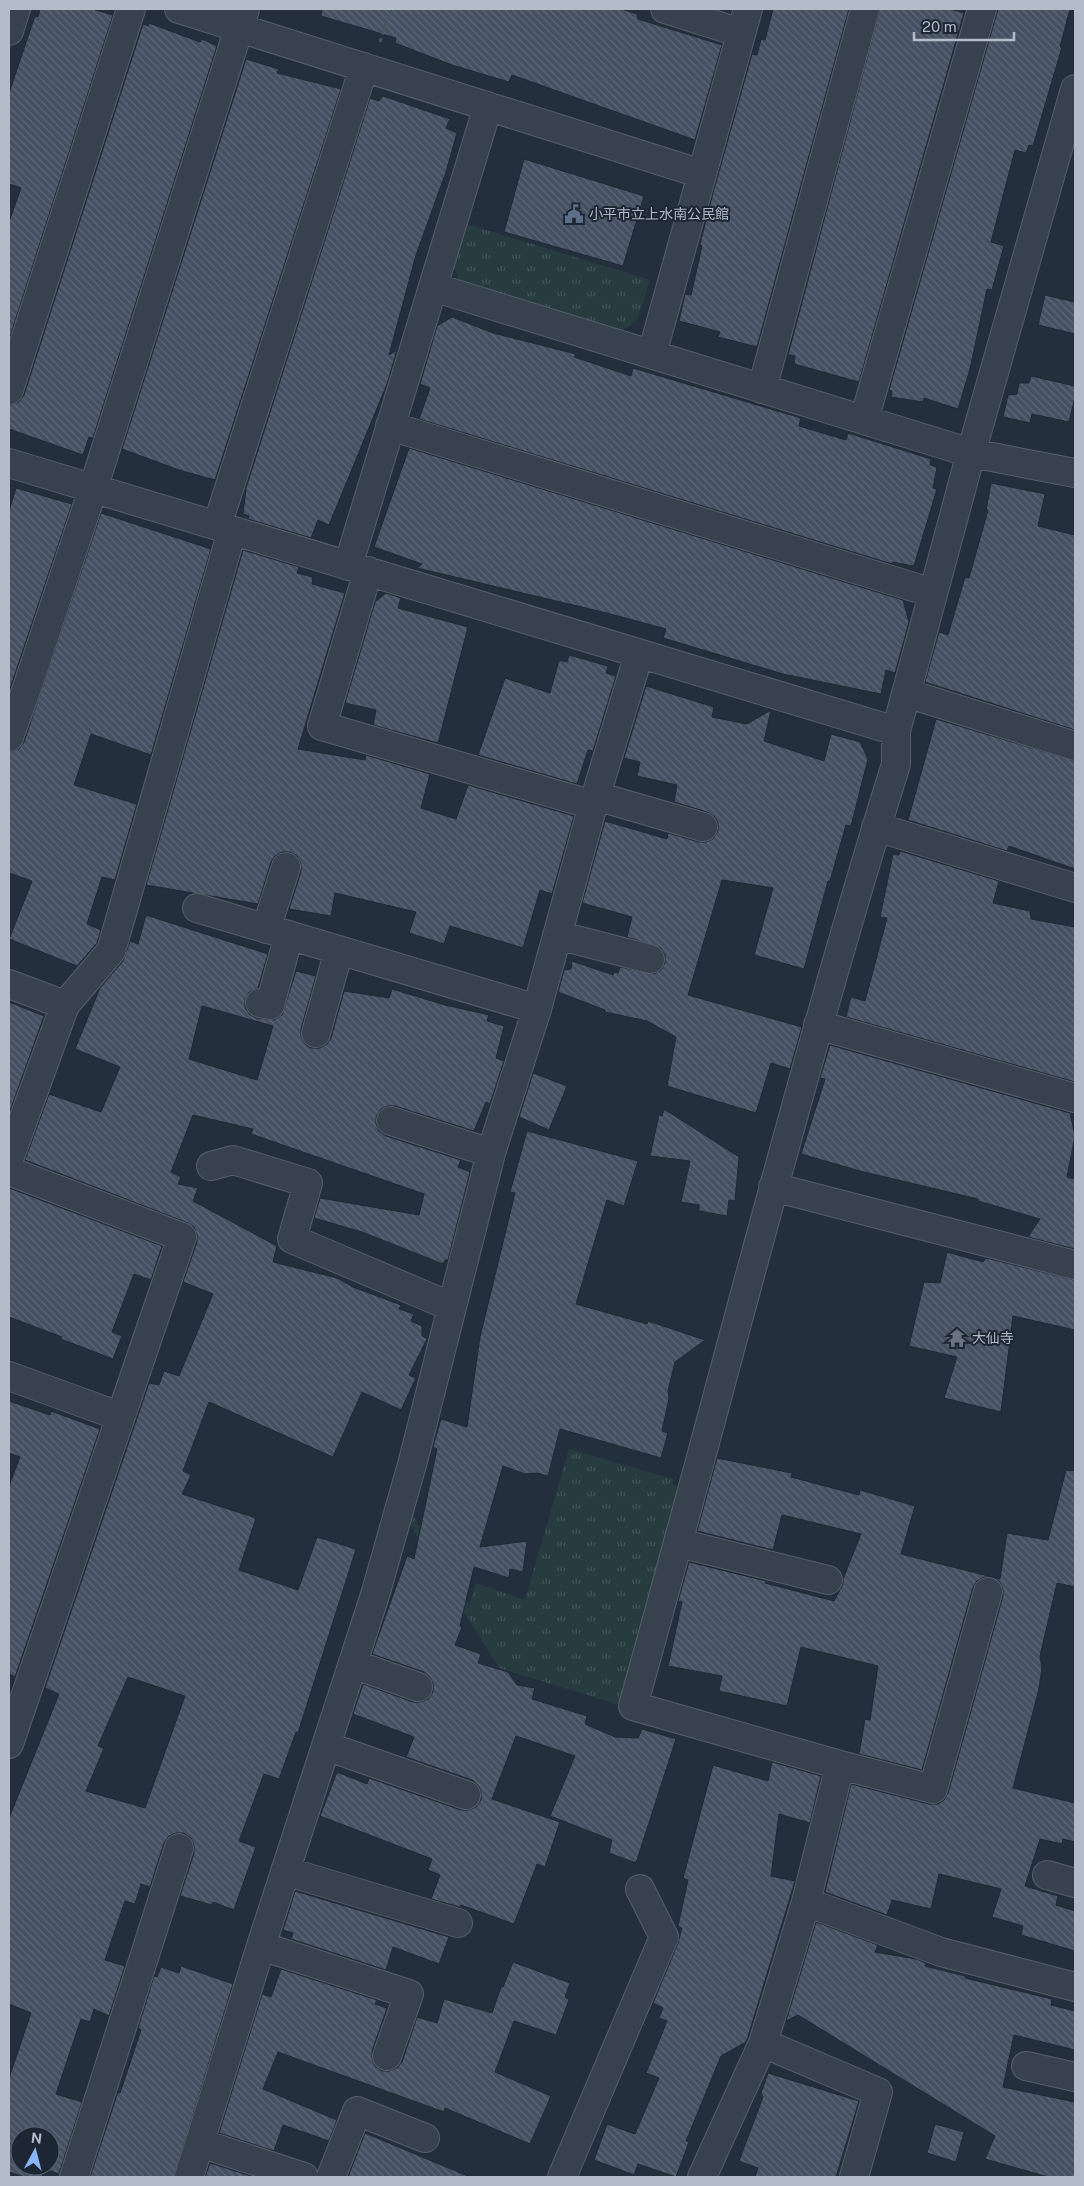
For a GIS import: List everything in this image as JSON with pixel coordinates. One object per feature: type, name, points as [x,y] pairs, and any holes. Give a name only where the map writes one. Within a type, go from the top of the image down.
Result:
[{"type":"street","points":[[9,31],[16,9]]},
{"type":"street","points":[[9,390],[131,9]]},
{"type":"street","points":[[179,9],[242,18],[364,67],[702,174]]},
{"type":"street","points":[[652,354],[744,21],[665,9]]},
{"type":"street","points":[[762,389],[865,9]]},
{"type":"street","points":[[864,420],[982,9]]},
{"type":"street","points":[[9,736],[94,489],[242,18]]},
{"type":"street","points":[[9,1159],[65,1004],[111,951],[224,528],[364,67]]},
{"type":"street","points":[[988,1592],[933,1788],[840,1765],[633,1706],[818,1025],[896,764],[896,731],[906,693],[971,453],[1075,89]]},
{"type":"street","points":[[488,106],[390,426],[322,726],[594,800],[702,827]]},
{"type":"street","points":[[433,287],[971,453],[1075,473]]},
{"type":"street","points":[[390,426],[933,593]]},
{"type":"street","points":[[9,463],[896,731]]},
{"type":"street","points":[[189,2177],[261,1946],[375,1595],[410,1471],[492,1153],[558,935],[594,800],[639,654]]},
{"type":"street","points":[[906,693],[1075,746]]},
{"type":"street","points":[[876,827],[1075,888]]},
{"type":"street","points":[[260,1003],[270,1005],[286,867]]},
{"type":"street","points":[[197,908],[536,1009]]},
{"type":"street","points":[[558,935],[650,960]]},
{"type":"street","points":[[316,1033],[339,950]]},
{"type":"street","points":[[9,984],[65,1004]]},
{"type":"street","points":[[818,1025],[1075,1098]]},
{"type":"street","points":[[391,1121],[492,1153]]},
{"type":"street","points":[[211,1166],[233,1160],[308,1183],[292,1239],[452,1307]]},
{"type":"street","points":[[9,1171],[182,1237],[119,1416],[9,1744]]},
{"type":"street","points":[[773,1187],[1075,1265]]},
{"type":"street","points":[[9,1376],[119,1416]]},
{"type":"street","points":[[679,1542],[828,1580]]},
{"type":"street","points":[[353,1664],[418,1687]]},
{"type":"street","points":[[326,1746],[466,1795]]},
{"type":"street","points":[[702,2177],[763,2043],[806,1902],[840,1765]]},
{"type":"street","points":[[74,2177],[179,1848]]},
{"type":"street","points":[[285,1871],[458,1923]]},
{"type":"street","points":[[1047,1875],[1075,1883]]},
{"type":"street","points":[[562,2177],[664,1937],[640,1889]]},
{"type":"street","points":[[806,1902],[941,1952],[1075,1987]]},
{"type":"street","points":[[261,1946],[409,1994],[387,2056]]},
{"type":"street","points":[[763,2043],[878,2092],[854,2177]]},
{"type":"street","points":[[1026,2066],[1075,2077]]},
{"type":"street","points":[[331,2177],[357,2110],[425,2138]]},
{"type":"street","points":[[200,2143],[304,2177]]},
{"type":"green space","points":[[467,224],[650,280],[637,320],[623,330],[459,280],[453,263]]},
{"type":"green space","points":[[569,1449],[673,1479],[673,1484],[679,1487],[620,1705],[499,1668],[409,1523],[412,1514],[469,1605],[476,1583],[525,1600]]},
{"type":"building","points":[[40,9],[92,9],[113,15],[9,340],[9,222],[21,188],[9,184],[9,93],[35,16],[38,17]]},
{"type":"building","points":[[322,9],[621,9],[637,14],[638,19],[722,45],[695,140],[512,75],[509,82],[452,65],[395,43],[396,38],[321,16]]},
{"type":"building","points":[[773,9],[849,9],[757,347],[718,337],[720,332],[679,321],[685,294],[691,295],[702,246],[700,244],[752,54],[757,55],[761,39],[765,40]]},
{"type":"building","points":[[880,9],[950,9],[964,13],[859,382],[794,364],[795,356],[788,355]]},
{"type":"building","points":[[998,9],[1070,9],[1060,47],[1062,47],[1033,146],[1029,145],[1026,153],[1015,150],[991,242],[1004,246],[992,290],[987,289],[970,369],[958,409],[924,398],[923,402],[891,397],[892,391],[889,390]]},
{"type":"building","points":[[149,23],[200,42],[202,39],[217,46],[93,438],[89,437],[83,455],[9,429],[9,405],[19,402],[24,395],[143,24],[148,26]]},
{"type":"building","points":[[246,59],[279,69],[277,73],[341,89],[215,480],[179,470],[122,449]]},
{"type":"building","points":[[383,96],[450,119],[446,128],[457,133],[446,172],[416,255],[389,355],[397,350],[387,384],[329,525],[318,520],[311,538],[248,519],[249,516],[243,514],[246,488],[370,98],[379,101]]},
{"type":"building","name":"小平市立上水南公民館","points":[[524,159],[644,196],[623,266],[504,232]]},
{"type":"building","points":[[1045,295],[1075,302],[1075,334],[1038,325]]},
{"type":"building","points":[[452,317],[493,333],[576,354],[574,357],[631,376],[633,368],[801,418],[799,426],[846,440],[848,433],[931,459],[930,465],[937,467],[933,488],[937,489],[914,566],[892,562],[892,564],[419,419],[430,388],[420,384],[437,326]]},
{"type":"building","points":[[1031,376],[1075,386],[1075,397],[1069,422],[1032,414],[1030,423],[1003,417],[1008,395],[1017,394],[1019,383],[1029,383]]},
{"type":"building","points":[[409,448],[903,600],[909,622],[895,673],[886,670],[881,694],[783,674],[663,638],[666,629],[607,613],[417,568],[422,564],[374,547]]},
{"type":"building","points":[[991,483],[1045,494],[1038,526],[1075,535],[1075,730],[925,682],[939,632],[948,635],[965,577],[969,578],[988,510],[986,510]]},
{"type":"building","points":[[16,488],[72,504],[9,692],[9,511]]},
{"type":"building","points":[[101,513],[211,549],[151,755],[91,734],[74,785],[137,804],[115,880],[102,877],[87,924],[101,930],[97,943],[77,966],[9,939],[32,881],[9,873],[9,752],[19,749],[24,742]]},
{"type":"building","points":[[243,550],[299,567],[297,573],[313,577],[312,584],[345,593],[298,749],[365,760],[366,755],[430,774],[421,808],[456,819],[468,785],[574,816],[552,894],[540,890],[523,948],[450,926],[444,944],[409,933],[416,912],[335,893],[331,916],[289,909],[301,872],[301,864],[297,856],[290,852],[282,852],[275,856],[271,862],[258,904],[146,885]]},
{"type":"building","points":[[386,593],[401,598],[398,608],[468,627],[438,743],[373,725],[376,710],[345,703],[375,602]]},
{"type":"building","points":[[569,655],[608,666],[606,673],[616,676],[593,751],[588,750],[577,784],[478,755],[505,678],[550,693],[559,660],[567,662]]},
{"type":"building","points":[[646,686],[714,707],[712,717],[747,724],[771,710],[764,741],[824,761],[831,734],[860,742],[868,759],[851,826],[846,825],[830,881],[828,881],[804,969],[754,955],[773,888],[722,880],[688,995],[802,1027],[790,1069],[771,1063],[756,1113],[667,1086],[676,1037],[647,1021],[605,1012],[605,1010],[558,992],[564,970],[571,969],[572,961],[613,975],[614,972],[618,973],[620,967],[654,974],[661,970],[665,963],[665,955],[661,948],[627,937],[632,917],[582,903],[605,821],[667,839],[668,833],[699,842],[713,839],[718,831],[718,823],[714,816],[674,802],[677,785],[637,776],[640,762],[624,758]]},
{"type":"building","points":[[936,719],[1075,761],[1075,869],[1009,846],[1007,851],[908,820]]},
{"type":"building","points":[[900,851],[999,881],[993,903],[1030,911],[1031,919],[1075,927],[1075,1082],[846,1017],[851,997],[865,1001],[887,918],[880,917],[893,854],[899,855]]},
{"type":"building","points":[[146,915],[268,954],[258,988],[249,992],[245,1000],[245,1008],[250,1015],[256,1018],[274,1020],[282,1015],[296,971],[316,976],[301,1029],[301,1036],[305,1044],[311,1048],[320,1048],[327,1044],[331,1038],[344,991],[389,998],[392,989],[445,1005],[489,1015],[487,1021],[504,1026],[496,1058],[504,1061],[490,1104],[486,1102],[474,1131],[395,1106],[381,1109],[376,1117],[379,1131],[386,1136],[461,1160],[458,1167],[470,1172],[448,1260],[445,1260],[443,1264],[362,1232],[314,1218],[320,1198],[419,1215],[424,1194],[251,1134],[253,1129],[193,1115],[171,1172],[181,1177],[178,1184],[198,1188],[193,1201],[277,1246],[273,1262],[337,1278],[353,1287],[401,1305],[399,1309],[414,1314],[411,1321],[422,1326],[422,1336],[427,1339],[409,1375],[416,1378],[401,1410],[362,1392],[333,1457],[209,1402],[183,1471],[191,1475],[182,1494],[256,1518],[239,1570],[298,1590],[317,1537],[356,1549],[298,1733],[296,1732],[279,1779],[264,1774],[239,1841],[256,1847],[234,1910],[213,1902],[212,1905],[180,1896],[194,1853],[194,1845],[191,1838],[184,1833],[176,1833],[169,1836],[164,1843],[150,1887],[141,1884],[135,1904],[125,1901],[105,1960],[125,1966],[109,2016],[94,2009],[90,2022],[81,2019],[56,2094],[82,2102],[60,2171],[60,2126],[10,2126],[10,2172],[9,2078],[31,2013],[9,2004],[9,1818],[59,1694],[45,1688],[149,1383],[159,1385],[164,1371],[179,1376],[213,1294],[183,1282],[197,1242],[194,1227],[188,1223],[25,1160],[49,1094],[101,1112],[120,1067],[75,1049],[100,988],[123,961],[130,941],[138,944]],"holes":[[[202,1006],[273,1026],[257,1080],[189,1059]],[[128,1677],[185,1696],[145,1808],[86,1791],[104,1748],[98,1746]]]},
{"type":"building","points":[[9,1002],[44,1016],[9,1114]]},
{"type":"building","points":[[830,1045],[1070,1113],[1075,1136],[1067,1177],[1075,1179],[1075,1249],[1028,1237],[1040,1219],[978,1201],[978,1199],[860,1171],[801,1154],[825,1079],[820,1078]]},
{"type":"building","points":[[533,1073],[567,1086],[549,1130],[519,1117]]},
{"type":"building","points":[[664,1109],[739,1157],[735,1201],[729,1200],[727,1216],[699,1211],[699,1205],[681,1202],[690,1161],[650,1156],[659,1115],[662,1116]]},
{"type":"building","points":[[527,1131],[638,1161],[624,1206],[607,1200],[576,1304],[647,1324],[648,1321],[705,1340],[675,1362],[668,1391],[669,1398],[662,1431],[668,1433],[661,1458],[560,1429],[548,1476],[537,1473],[525,1474],[503,1466],[480,1547],[527,1541],[523,1572],[510,1569],[509,1578],[474,1567],[460,1626],[462,1627],[455,1645],[481,1654],[478,1663],[508,1672],[517,1685],[535,1688],[532,1699],[587,1716],[585,1724],[615,1737],[638,1738],[642,1729],[676,1739],[636,1863],[609,1853],[612,1840],[550,1816],[575,1756],[516,1736],[492,1799],[560,1822],[545,1867],[537,1864],[514,1924],[461,1905],[460,1907],[431,1899],[440,1875],[428,1870],[432,1859],[320,1816],[337,1772],[367,1784],[369,1778],[461,1810],[469,1810],[476,1807],[481,1800],[481,1792],[478,1785],[472,1780],[406,1757],[414,1737],[353,1714],[363,1684],[413,1702],[421,1702],[428,1699],[433,1692],[433,1684],[430,1677],[424,1672],[372,1654],[407,1556],[414,1559],[437,1449],[433,1447],[441,1419],[467,1427],[480,1337],[515,1193],[510,1192]]},
{"type":"building","points":[[9,1188],[162,1246],[151,1280],[134,1274],[112,1332],[122,1336],[113,1359],[9,1317]]},
{"type":"building","points":[[947,1252],[983,1262],[986,1258],[1075,1280],[1075,1330],[1013,1316],[1001,1412],[944,1398],[957,1357],[909,1346],[924,1282],[940,1283]]},
{"type":"building","points":[[9,1401],[50,1415],[51,1411],[100,1429],[15,1677],[9,1674],[9,1486],[20,1457],[9,1453]]},
{"type":"building","points":[[717,1458],[792,1473],[791,1477],[859,1495],[860,1490],[915,1506],[901,1554],[1000,1579],[1007,1533],[1048,1540],[1066,1470],[1075,1471],[1075,1587],[1057,1583],[1040,1656],[1042,1668],[1039,1689],[1013,1788],[1075,1803],[1075,1842],[1063,1839],[1062,1844],[1040,1839],[1025,1886],[1058,1896],[1056,1905],[1075,1911],[1075,1951],[1021,1935],[1023,1926],[992,1917],[1001,1889],[939,1874],[931,1909],[892,1900],[887,1915],[825,1892],[851,1784],[929,1804],[938,1804],[944,1800],[948,1793],[1003,1596],[1003,1589],[999,1581],[992,1577],[984,1577],[977,1581],[973,1587],[922,1770],[859,1754],[865,1719],[870,1720],[878,1666],[801,1647],[787,1706],[719,1691],[722,1676],[668,1666],[682,1602],[678,1601],[689,1562],[766,1581],[765,1583],[834,1601],[843,1584],[843,1579],[861,1534],[782,1515],[773,1550],[697,1531]]},
{"type":"building","points":[[772,1762],[821,1776],[810,1823],[779,1814],[771,1876],[795,1881],[746,2042],[721,2056],[686,2141],[689,2142],[676,2177],[638,2164],[634,2175],[594,2160],[607,2124],[635,2134],[659,2078],[646,2073],[667,2021],[659,2018],[663,2008],[653,2003],[678,1943],[682,1928],[678,1926],[688,1880],[683,1878],[713,1765],[768,1781]]},
{"type":"building","points":[[295,1891],[449,1937],[439,1964],[393,1947],[386,1970],[291,1939],[293,1933],[283,1930]]},
{"type":"building","points":[[816,1922],[878,1945],[875,1952],[916,1959],[926,1963],[925,1966],[965,1976],[965,1978],[1052,1999],[1051,2005],[1075,2011],[1075,2050],[1014,2035],[1003,2087],[1075,2102],[1075,2177],[1048,2177],[985,2159],[995,2136],[798,2015],[786,2021]]},
{"type":"building","points":[[513,1962],[570,1983],[565,1997],[569,2000],[556,2035],[514,2021],[495,2072],[551,2096],[530,2144],[445,2108],[444,2112],[278,2052],[263,2089],[337,2120],[329,2141],[283,2125],[274,2151],[219,2133],[262,1994],[271,1997],[281,1969],[377,2000],[375,2004],[387,2008],[372,2051],[372,2058],[375,2066],[382,2071],[389,2071],[397,2068],[402,2062],[417,2017],[437,2023],[444,1999],[492,2013],[501,1987],[503,1987]]},
{"type":"building","points":[[181,1966],[233,1984],[174,2177],[90,2177],[141,2030],[138,2028],[154,1976],[157,1977],[161,1967],[179,1973]]},
{"type":"building","points":[[768,2073],[859,2101],[836,2177],[755,2177],[758,2168],[739,2161],[763,2097],[761,2093]]},
{"type":"building","points":[[935,2124],[964,2132],[956,2162],[927,2153]]},
{"type":"building","points":[[365,2133],[470,2177],[348,2177]]},
{"type":"building","points":[[210,2163],[254,2177],[205,2177]]},
{"type":"building","points":[[22,2176],[42,2176],[42,2177]]},
{"type":"place","name":"小平市立上水南公民館","points":[[574,214]]},
{"type":"place","name":"大仙寺","points":[[957,1338]]}]
